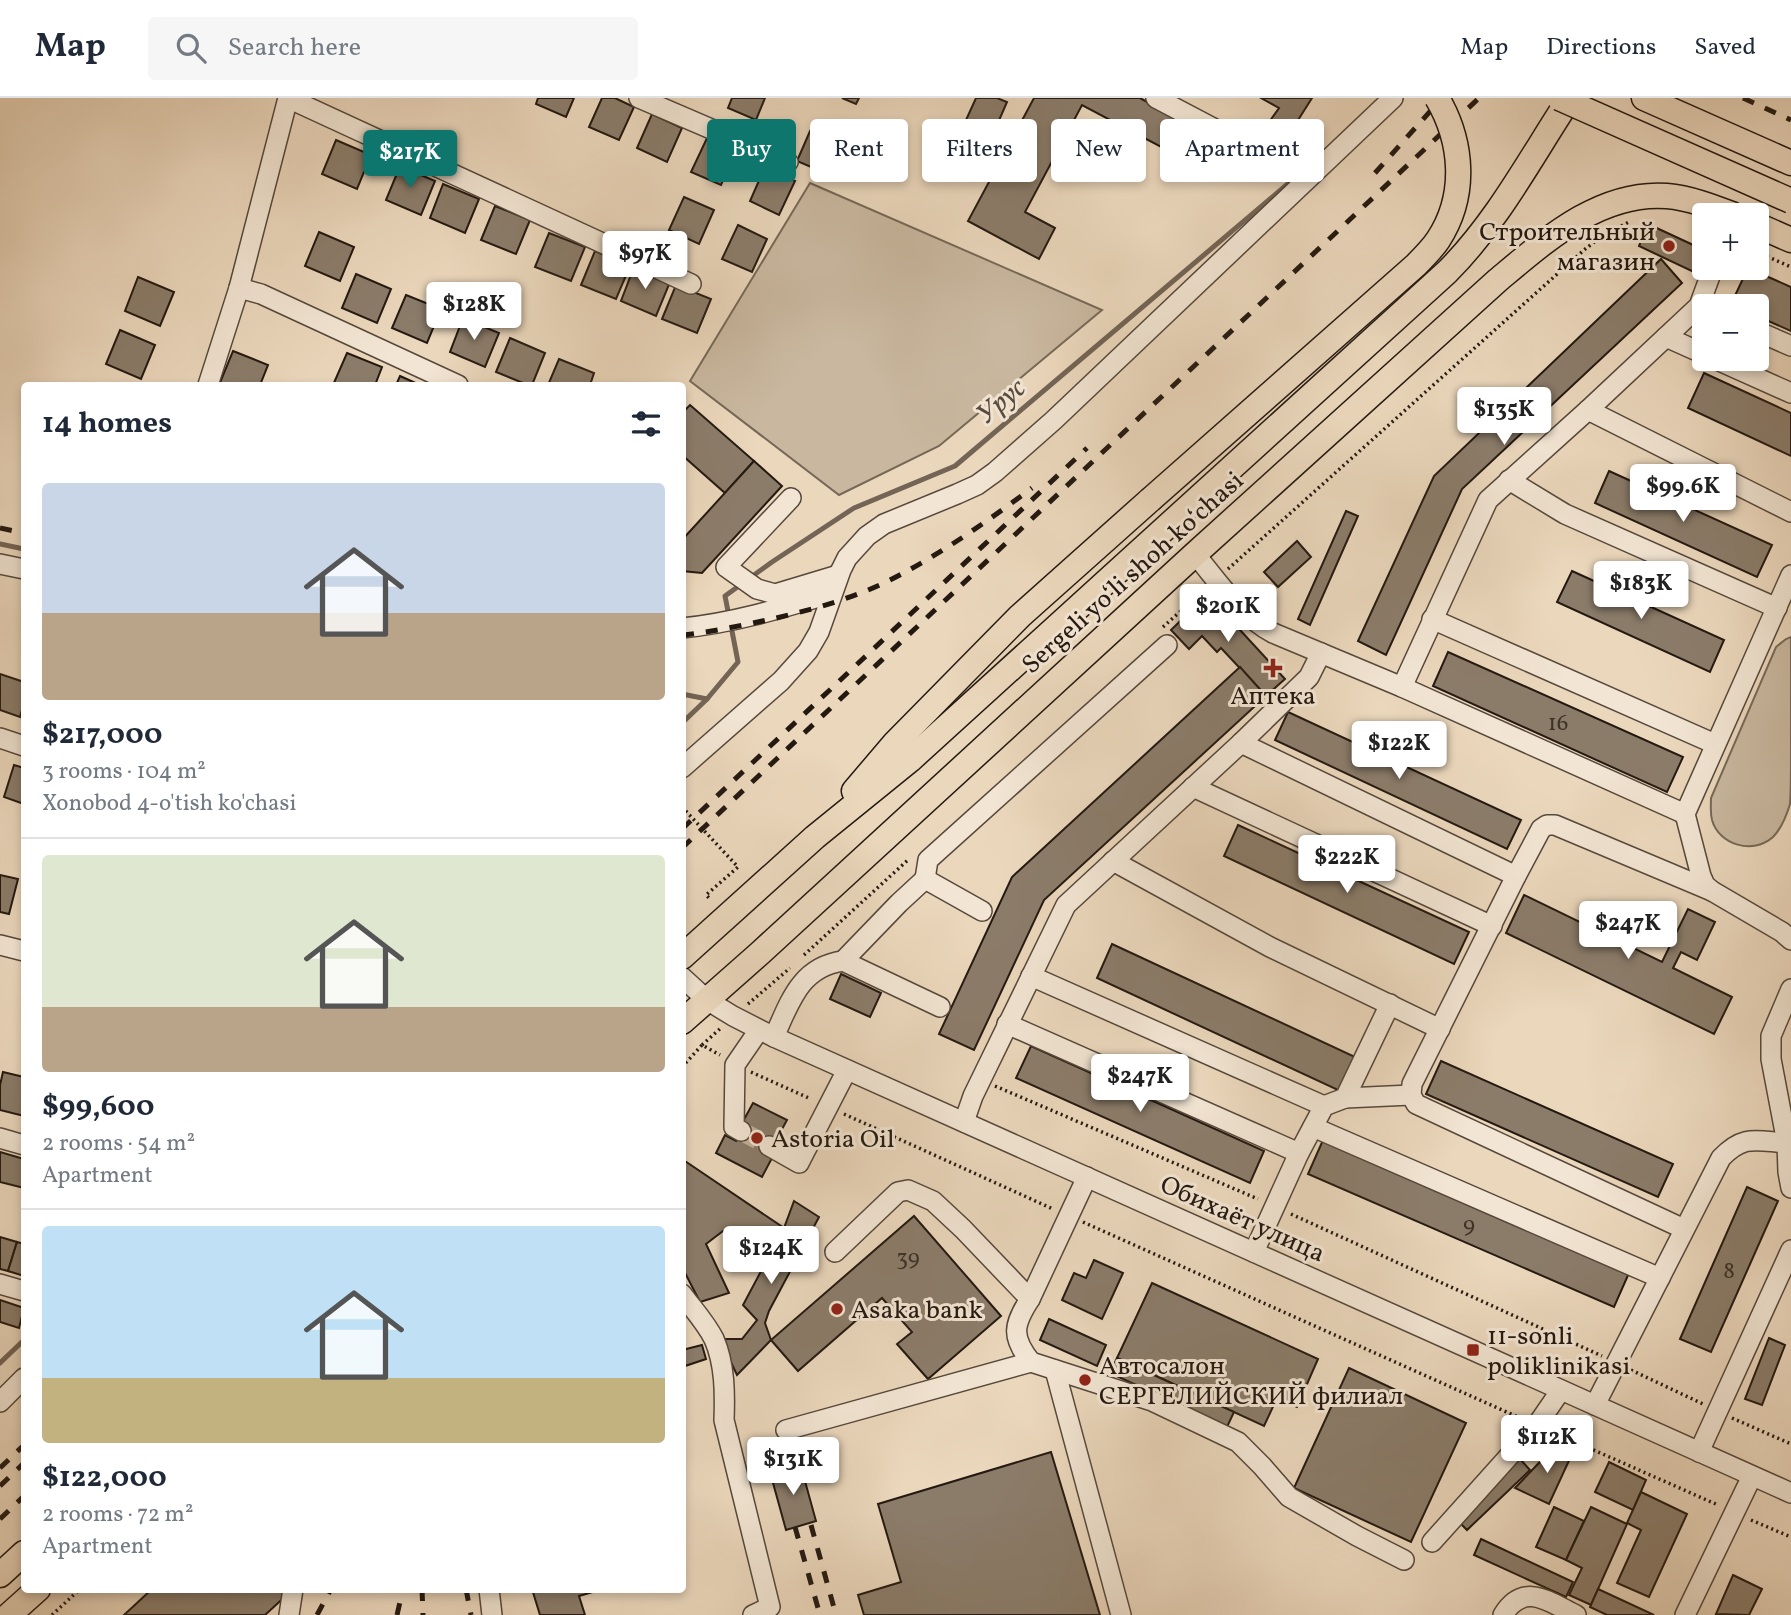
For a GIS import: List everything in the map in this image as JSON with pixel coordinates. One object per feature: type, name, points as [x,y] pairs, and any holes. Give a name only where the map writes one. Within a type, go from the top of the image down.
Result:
[{"type":"main road","points":[[815,837],[894,744],[1020,616],[1416,265],[1437,241],[1451,214],[1459,173],[1453,131],[1437,98]]},
{"type":"main road","points":[[1559,98],[1791,201]]},
{"type":"main road","name":"Sergeli yo‘li shoh ko‘chasi","points":[[686,953],[815,837],[910,760],[1447,272],[1475,243],[1497,213],[1570,98]]},
{"type":"main road","points":[[1644,98],[1791,163]]},
{"type":"main road","name":"Sergeli yo‘li shoh ko‘chasi","points":[[686,1018],[760,954],[1195,554],[1538,246],[1611,203],[1640,196],[1668,196],[1697,203]]},
{"type":"main road","points":[[1769,230],[1791,240]]},
{"type":"main road","points":[[0,1575],[21,1556]]},
{"type":"main road","points":[[9,1615],[34,1593]]},
{"type":"street","points":[[209,382],[239,288],[288,98],[691,284]]},
{"type":"street","points":[[639,98],[707,127]]},
{"type":"street","points":[[1156,98],[1196,119]]},
{"type":"street","points":[[686,764],[795,667],[819,632],[835,584],[848,558],[867,536],[915,510],[977,485],[995,472],[1054,420],[1393,98]]},
{"type":"street","points":[[239,288],[261,294],[452,382]]},
{"type":"street","points":[[1402,687],[1488,500],[1692,315]]},
{"type":"street","points":[[1769,336],[1791,346]]},
{"type":"street","points":[[1666,337],[1692,349]]},
{"type":"street","points":[[1742,371],[1791,393]]},
{"type":"street","points":[[1588,411],[1791,512]]},
{"type":"street","points":[[1509,480],[1565,514],[1777,608]]},
{"type":"street","points":[[791,498],[726,567],[757,589],[775,594],[835,584]]},
{"type":"street","points":[[1195,554],[1240,609],[1255,623],[1273,634],[1402,687],[1685,814]]},
{"type":"street","points":[[0,564],[21,568]]},
{"type":"street","points":[[1712,891],[1701,876],[1685,814],[1791,575]]},
{"type":"street","points":[[692,627],[748,618],[835,584]]},
{"type":"street","points":[[1432,619],[1715,744]]},
{"type":"street","points":[[843,961],[925,879],[928,860],[1167,645]]},
{"type":"street","points":[[964,1122],[972,1096],[1066,905],[1309,677],[1321,653]]},
{"type":"street","points":[[0,738],[21,745]]},
{"type":"street","points":[[1241,743],[1516,876]]},
{"type":"street","points":[[1193,787],[1492,926]]},
{"type":"street","points":[[1684,1229],[1416,1104],[1411,1095],[1412,1084],[1516,876],[1541,829],[1546,825],[1555,825],[1712,891],[1791,940]]},
{"type":"street","points":[[1113,861],[1270,947],[1440,1029]]},
{"type":"street","points":[[925,879],[982,911]]},
{"type":"street","points":[[0,945],[21,950]]},
{"type":"street","points":[[741,1131],[734,1127],[735,1065],[767,1033],[811,973],[828,963],[843,961],[940,1007]]},
{"type":"street","points":[[1031,976],[1324,1106]]},
{"type":"street","name":"Обихаёт улица","points":[[686,980],[707,1000],[767,1033],[1791,1493]]},
{"type":"street","points":[[1791,989],[1771,1036],[1771,1059],[1789,1144],[1788,1172],[1791,1188]]},
{"type":"street","points":[[1345,1098],[1390,1004]]},
{"type":"street","points":[[1007,1024],[1299,1153]]},
{"type":"street","points":[[769,1146],[799,1163],[847,1070]]},
{"type":"street","points":[[1254,1252],[1299,1153],[1324,1106],[1345,1098],[1411,1095]]},
{"type":"street","points":[[1313,1127],[1660,1278]]},
{"type":"street","points":[[0,1138],[21,1144]]},
{"type":"street","points":[[1595,1405],[1716,1166],[1729,1150],[1746,1140],[1789,1144]]},
{"type":"street","points":[[1087,1177],[1016,1325],[1016,1339],[1021,1350],[1031,1362],[1152,1401],[1238,1442],[1289,1497],[1404,1560]]},
{"type":"street","points":[[835,1252],[898,1192],[908,1190],[933,1201],[1030,1299]]},
{"type":"street","points":[[1699,1452],[1791,1251]]},
{"type":"street","points":[[0,1284],[21,1290]]},
{"type":"street","points":[[686,1299],[714,1340],[720,1361],[725,1390],[724,1420],[770,1607],[753,1615]]},
{"type":"street","points":[[786,1430],[1031,1362]]},
{"type":"street","points":[[1055,1370],[1121,1615]]},
{"type":"street","points":[[0,1402],[21,1381]]},
{"type":"street","points":[[1432,1542],[1537,1425],[1561,1390]]},
{"type":"street","points":[[1685,1615],[1752,1476]]},
{"type":"street","points":[[289,1615],[292,1593]]},
{"type":"street","points":[[489,1593],[492,1615]]},
{"type":"street","points":[[1503,1615],[1520,1597],[1534,1595],[1576,1615]]},
{"type":"path","points":[[1769,257],[1791,267]]},
{"type":"path","points":[[686,811],[738,867],[706,895],[709,899]]},
{"type":"path","points":[[686,1063],[702,1045],[735,1065],[1069,1216],[1791,1537]]},
{"type":"path","points":[[981,1080],[1275,1206],[1791,1444]]},
{"type":"path","points":[[52,1615],[76,1593]]},
{"type":"shaded area","points":[[810,183],[1102,310],[939,446],[839,495],[690,381]]},
{"type":"shaded area","points":[[1791,637],[1790,804],[1773,837],[1756,845],[1738,845],[1722,836],[1716,829],[1711,817],[1711,798],[1776,647]]},
{"type":"building","points":[[538,98],[574,98],[566,117],[536,104]]},
{"type":"building","points":[[602,98],[615,98],[634,107],[619,140],[589,127]]},
{"type":"building","points":[[732,98],[765,98],[756,119],[728,108]]},
{"type":"building","points":[[842,98],[859,98],[856,104]]},
{"type":"building","points":[[976,98],[997,98],[1007,102],[1000,119],[966,119]]},
{"type":"building","points":[[1034,98],[1140,98],[1179,119],[1160,119],[1160,146],[1146,139],[1146,119],[1108,119],[1082,105],[1075,119],[1051,119],[1051,163],[1025,212],[1055,228],[1039,259],[968,221],[989,182],[1037,182],[1037,119],[1023,119]]},
{"type":"building","points":[[1261,98],[1312,98],[1299,119],[1271,119],[1279,108]]},
{"type":"building","points":[[652,114],[682,128],[667,162],[637,148]]},
{"type":"building","points":[[810,131],[810,167],[797,161]]},
{"type":"building","points":[[707,138],[707,179],[691,172]]},
{"type":"building","points":[[336,140],[371,155],[357,189],[322,174]]},
{"type":"building","points":[[400,166],[435,181],[421,215],[386,200]]},
{"type":"building","points":[[758,182],[795,182],[779,215],[750,201]]},
{"type":"building","points":[[443,184],[479,199],[465,233],[430,218]]},
{"type":"building","points":[[684,197],[714,210],[699,244],[669,230]]},
{"type":"building","points":[[495,206],[530,220],[516,254],[481,240]]},
{"type":"building","points":[[1648,224],[1692,244],[1692,271],[1639,246]]},
{"type":"building","points":[[738,225],[767,239],[752,272],[722,259]]},
{"type":"building","points":[[319,232],[354,247],[340,281],[305,266]]},
{"type":"building","points":[[549,233],[585,247],[571,281],[535,267]]},
{"type":"building","points":[[595,251],[630,266],[616,299],[581,285]]},
{"type":"building","points":[[1661,259],[1682,283],[1462,489],[1386,655],[1358,641],[1434,476]]},
{"type":"building","points":[[634,267],[670,282],[656,316],[621,301]]},
{"type":"building","points":[[356,274],[391,289],[377,323],[342,308]]},
{"type":"building","points":[[138,277],[174,292],[160,326],[125,311]]},
{"type":"building","points":[[1769,277],[1791,287],[1791,331],[1769,321],[1769,294],[1736,294],[1742,280],[1769,280]]},
{"type":"building","points":[[676,285],[711,299],[697,333],[662,319]]},
{"type":"building","points":[[406,295],[441,309],[427,343],[392,328]]},
{"type":"building","points":[[463,318],[499,333],[485,367],[450,352]]},
{"type":"building","points":[[120,330],[155,345],[141,379],[106,364]]},
{"type":"building","points":[[510,338],[545,353],[533,382],[521,382],[496,372]]},
{"type":"building","points":[[233,351],[268,365],[261,382],[220,382]]},
{"type":"building","points":[[347,353],[382,367],[376,382],[334,382]]},
{"type":"building","points":[[559,359],[594,373],[591,382],[549,382]]},
{"type":"building","points":[[1704,373],[1791,413],[1791,456],[1688,408]]},
{"type":"building","points":[[400,376],[413,382],[397,382]]},
{"type":"building","points":[[690,405],[754,461],[725,493],[686,459],[686,409]]},
{"type":"building","points":[[754,461],[782,486],[702,573],[686,571],[686,536]]},
{"type":"building","points":[[1609,471],[1772,545],[1757,577],[1595,503]]},
{"type":"building","points":[[1346,511],[1358,516],[1310,625],[1298,619]]},
{"type":"building","points":[[1297,541],[1311,557],[1278,587],[1264,572]]},
{"type":"building","points":[[1572,571],[1724,640],[1710,672],[1557,602]]},
{"type":"building","points":[[1205,597],[1285,679],[1266,696],[1221,648],[1217,652],[1202,636],[1189,649],[1171,630]]},
{"type":"building","points":[[1448,652],[1683,757],[1667,792],[1433,686]]},
{"type":"building","points":[[1240,667],[1266,696],[1044,900],[974,1050],[939,1034],[1012,877]]},
{"type":"building","points":[[0,674],[21,681],[21,714],[20,717],[0,710]]},
{"type":"building","points":[[1288,712],[1521,820],[1507,849],[1275,740]]},
{"type":"building","points":[[14,765],[21,767],[21,803],[4,797]]},
{"type":"building","points":[[1238,825],[1469,932],[1454,964],[1224,856]]},
{"type":"building","points":[[0,875],[18,879],[9,914],[0,912]]},
{"type":"building","points":[[1524,895],[1662,962],[1688,909],[1715,922],[1697,960],[1681,952],[1673,968],[1732,997],[1714,1034],[1506,933]]},
{"type":"building","points":[[1112,944],[1355,1057],[1340,1091],[1097,978]]},
{"type":"building","points":[[841,974],[881,993],[870,1017],[830,999]]},
{"type":"building","points":[[1031,1046],[1264,1151],[1250,1183],[1016,1078]]},
{"type":"building","points":[[1441,1061],[1673,1164],[1658,1197],[1426,1094]]},
{"type":"building","points":[[3,1072],[21,1076],[21,1115],[0,1110]]},
{"type":"building","name":"Astoria Oil","points":[[753,1103],[787,1120],[774,1144],[772,1158],[762,1177],[716,1153],[725,1135],[736,1141]]},
{"type":"building","points":[[1323,1140],[1629,1273],[1614,1307],[1308,1174]]},
{"type":"building","points":[[0,1152],[21,1158],[21,1187],[0,1182]]},
{"type":"building","points":[[686,1162],[784,1228],[753,1261],[723,1231],[706,1244],[729,1293],[700,1302],[686,1275]]},
{"type":"building","points":[[1747,1187],[1778,1201],[1711,1352],[1680,1339]]},
{"type":"building","points":[[794,1201],[819,1217],[769,1311],[765,1323],[771,1340],[737,1375],[720,1339],[742,1339],[757,1320],[743,1305],[784,1228]]},
{"type":"building","points":[[914,1216],[1001,1316],[928,1379],[897,1344],[912,1332],[882,1298],[798,1371],[771,1340]]},
{"type":"building","points":[[0,1237],[17,1242],[8,1271],[0,1269]]},
{"type":"building","points":[[17,1242],[21,1243],[21,1275],[8,1271]]},
{"type":"building","points":[[1094,1260],[1123,1273],[1102,1319],[1062,1300],[1074,1273],[1086,1278]]},
{"type":"building","points":[[1152,1283],[1318,1359],[1297,1407],[1277,1398],[1264,1426],[1117,1358]]},
{"type":"building","points":[[0,1300],[21,1307],[19,1328],[0,1322]]},
{"type":"building","points":[[1049,1319],[1106,1345],[1097,1366],[1040,1340]]},
{"type":"building","points":[[1769,1338],[1785,1345],[1762,1405],[1745,1399]]},
{"type":"building","points":[[702,1345],[706,1359],[686,1366],[686,1349]]},
{"type":"building","points":[[1117,1358],[1234,1412],[1227,1427],[1110,1373]]},
{"type":"building","points":[[1349,1368],[1466,1423],[1411,1542],[1294,1488]]},
{"type":"building","points":[[1557,1444],[1573,1452],[1549,1504],[1515,1488]]},
{"type":"building","points":[[1051,1452],[1100,1615],[864,1615],[858,1595],[901,1582],[878,1504]]},
{"type":"building","points":[[1520,1459],[1530,1470],[1467,1530],[1457,1520]]},
{"type":"building","points":[[1609,1462],[1646,1480],[1633,1510],[1595,1492]]},
{"type":"building","points":[[800,1463],[816,1521],[786,1530],[770,1472]]},
{"type":"building","points":[[1641,1492],[1687,1514],[1649,1597],[1617,1583],[1641,1530],[1627,1523]]},
{"type":"building","points":[[1554,1507],[1584,1521],[1566,1560],[1536,1547]]},
{"type":"building","points":[[1591,1507],[1627,1524],[1591,1605],[1569,1595],[1582,1568],[1566,1560]]},
{"type":"building","points":[[1481,1539],[1573,1582],[1566,1597],[1474,1555]]},
{"type":"building","points":[[1733,1575],[1762,1589],[1749,1615],[1716,1614]]},
{"type":"building","points":[[1598,1589],[1654,1615],[1607,1615],[1590,1607]]},
{"type":"building","points":[[148,1593],[289,1593],[265,1615],[124,1615]]},
{"type":"building","points":[[533,1593],[589,1593],[579,1596],[585,1615],[540,1615]]},
{"type":"waterway","name":"Урус","points":[[729,616],[725,596],[772,562],[854,508],[955,466],[1290,182]]},
{"type":"waterway","points":[[0,544],[21,548]]},
{"type":"waterway","name":"Урус","points":[[686,719],[738,662],[731,626]]},
{"type":"waterway","points":[[686,695],[707,699]]},
{"type":"waterway","name":"Урус","points":[[0,1363],[21,1343]]},
{"type":"tunnel","points":[[741,1131],[769,1146]]},
{"type":"railway","points":[[1375,173],[1442,98]]},
{"type":"railway","points":[[686,844],[1479,98]]},
{"type":"railway","points":[[1743,98],[1791,120]]},
{"type":"railway","points":[[686,825],[1087,448]]},
{"type":"railway","points":[[686,634],[786,616],[870,589],[942,551],[1032,488]]},
{"type":"railway","points":[[0,528],[21,532]]},
{"type":"railway","points":[[0,1468],[21,1448]]},
{"type":"railway","points":[[0,1486],[21,1466]]},
{"type":"railway","points":[[0,1519],[21,1499]]},
{"type":"railway","points":[[811,1525],[836,1615]]},
{"type":"railway","points":[[795,1527],[820,1615]]},
{"type":"railway","points":[[317,1615],[329,1593]]},
{"type":"railway","points":[[397,1615],[402,1593]]},
{"type":"railway","points":[[422,1593],[423,1615]]},
{"type":"railway","points":[[467,1593],[471,1615]]},
{"type":"place","name":"Строительный магазин","points":[[1669,246]]},
{"type":"place","name":"Аптека","points":[[1273,668]]},
{"type":"place","name":"Astoria Oil","points":[[757,1138]]},
{"type":"place","name":"Asaka bank","points":[[837,1309]]},
{"type":"place","name":"11-sonli poliklinikasi","points":[[1473,1350]]},
{"type":"place","name":"Автосалон СЕРГЕЛИЙСКИЙ филиал","points":[[1085,1380]]}]
